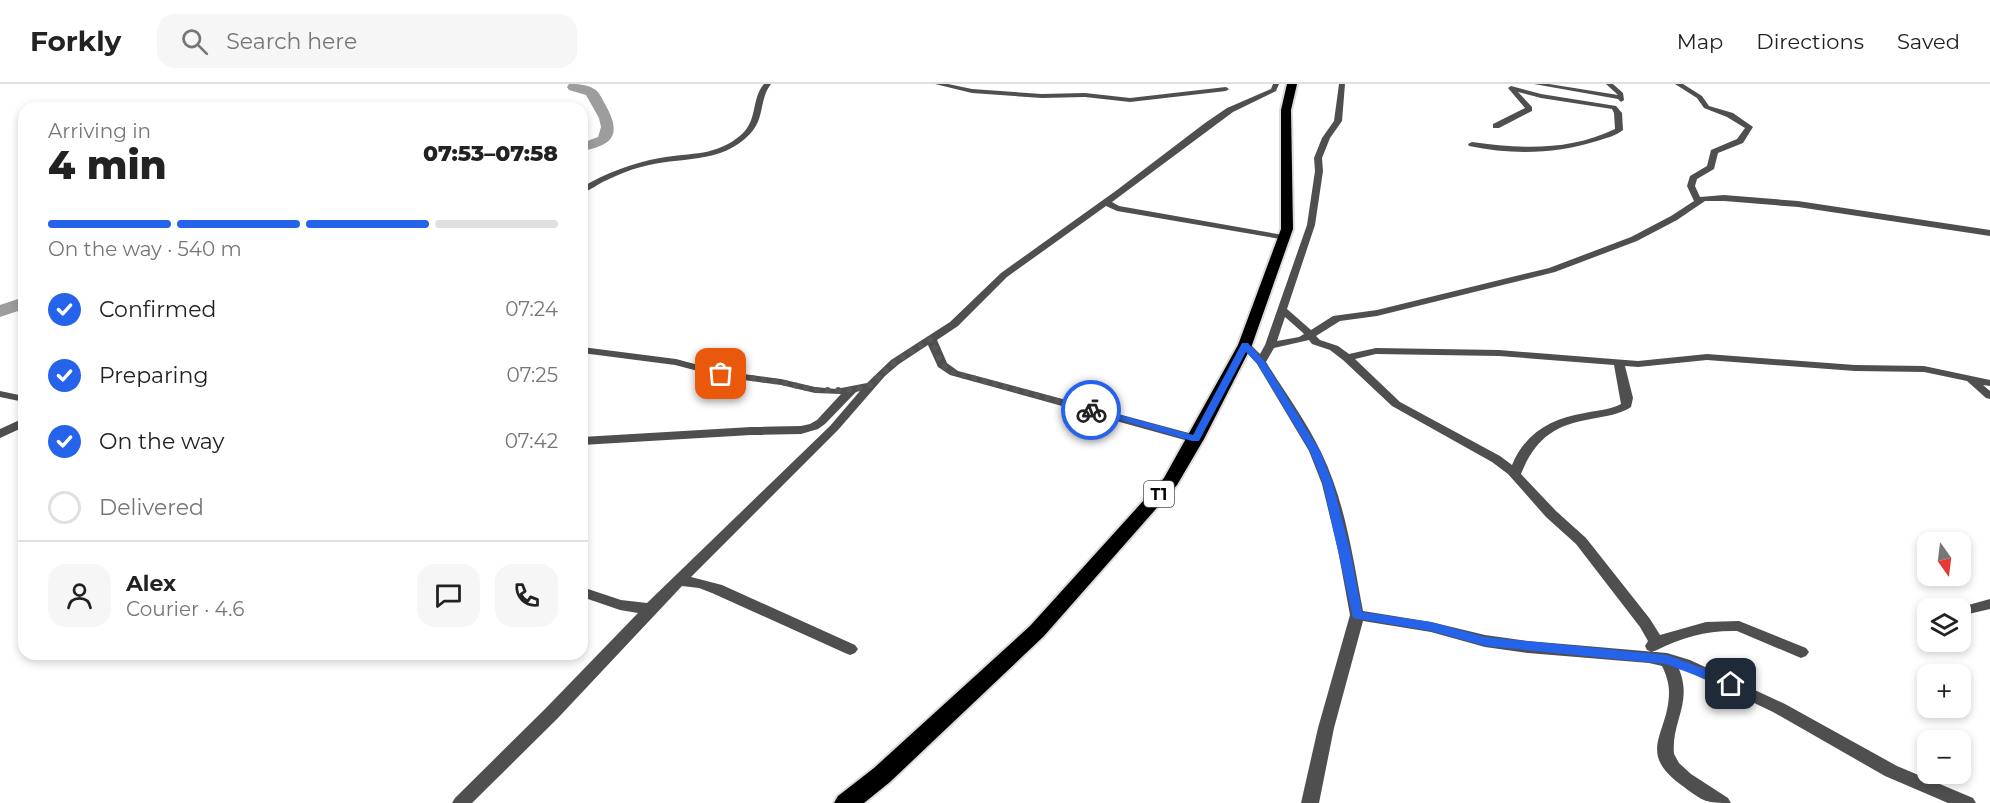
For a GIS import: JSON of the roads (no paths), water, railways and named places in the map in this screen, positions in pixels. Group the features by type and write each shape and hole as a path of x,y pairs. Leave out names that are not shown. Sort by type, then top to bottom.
{"highway":[{"name":"T1","path":"846,803 882,775 1037,631 1171,481 1196,439 1245,345 1287,229 1286,110 1292,84"}],"street":[{"path":"588,187 644,164 724,150 741,139 754,124 760,96 768,84"},
{"path":"938,84 1000,94 1085,95 1130,100 1224,87 1230,100 1229,105 1210,124"},
{"path":"461,803 551,714 678,580 834,428 869,386 895,362 954,324 1004,275 1210,124 1230,110 1274,90 1276,84"},
{"path":"1261,362 1270,345 1311,225 1319,171 1318,158 1326,138 1338,121 1342,84"},
{"path":"1537,84 1621,98"},
{"path":"1609,84 1621,94 1621,98"},
{"path":"1678,84 1700,97 1706,107 1730,115 1749,128 1740,141 1714,152 1711,157 1713,163 1711,167 1693,178 1691,186 1698,201"},
{"path":"1472,144 1516,151 1542,151 1573,146 1618,130 1618,113 1614,108 1541,96 1509,86"},
{"path":"1496,126 1529,109 1509,86"},
{"path":"1614,108 1621,98"},
{"path":"1270,345 1293,343 1337,318 1377,313 1562,267 1634,239 1674,218 1698,201 1724,198 1778,202 1990,233"},
{"path":"1106,202 1117,208 1283,238"},
{"path":"1282,309 1316,342 1334,348 1347,358 1396,404 1496,459 1515,474 1551,514 1581,541 1645,623 1657,643"},
{"path":"931,339 942,365 954,373 1196,439"},
{"path":"1245,345 1261,362 1315,451 1328,484 1345,550 1357,615 1326,728 1310,803"},
{"path":"588,351 676,362 721,374 781,382 814,390 852,390 869,386"},
{"path":"1347,358 1376,351 1499,352 1619,363 1707,357 1855,368 1924,369 1990,383"},
{"path":"1515,474 1520,458 1546,429 1566,419 1617,411 1627,405 1619,363"},
{"path":"1964,377 1990,396"},
{"path":"588,441 809,429 821,422 852,390"},
{"path":"0,394 18,398"},
{"path":"0,434 18,425"},
{"path":"678,580 700,583 717,589 850,649"},
{"path":"588,594 620,605 650,609"},
{"path":"1971,608 1990,604"},
{"path":"1357,615 1431,627 1485,641 1667,659 1752,693 1891,771 1967,803"},
{"path":"1635,656 1657,643 1712,626 1728,625 1739,626 1801,652"},
{"path":"1667,659 1675,678 1677,698 1663,748 1665,758 1681,774 1722,803"}],"waterway":[{"path":"575,84 573,87 591,92 608,127 603,140 588,146"},
{"path":"0,311 18,305"}]}
